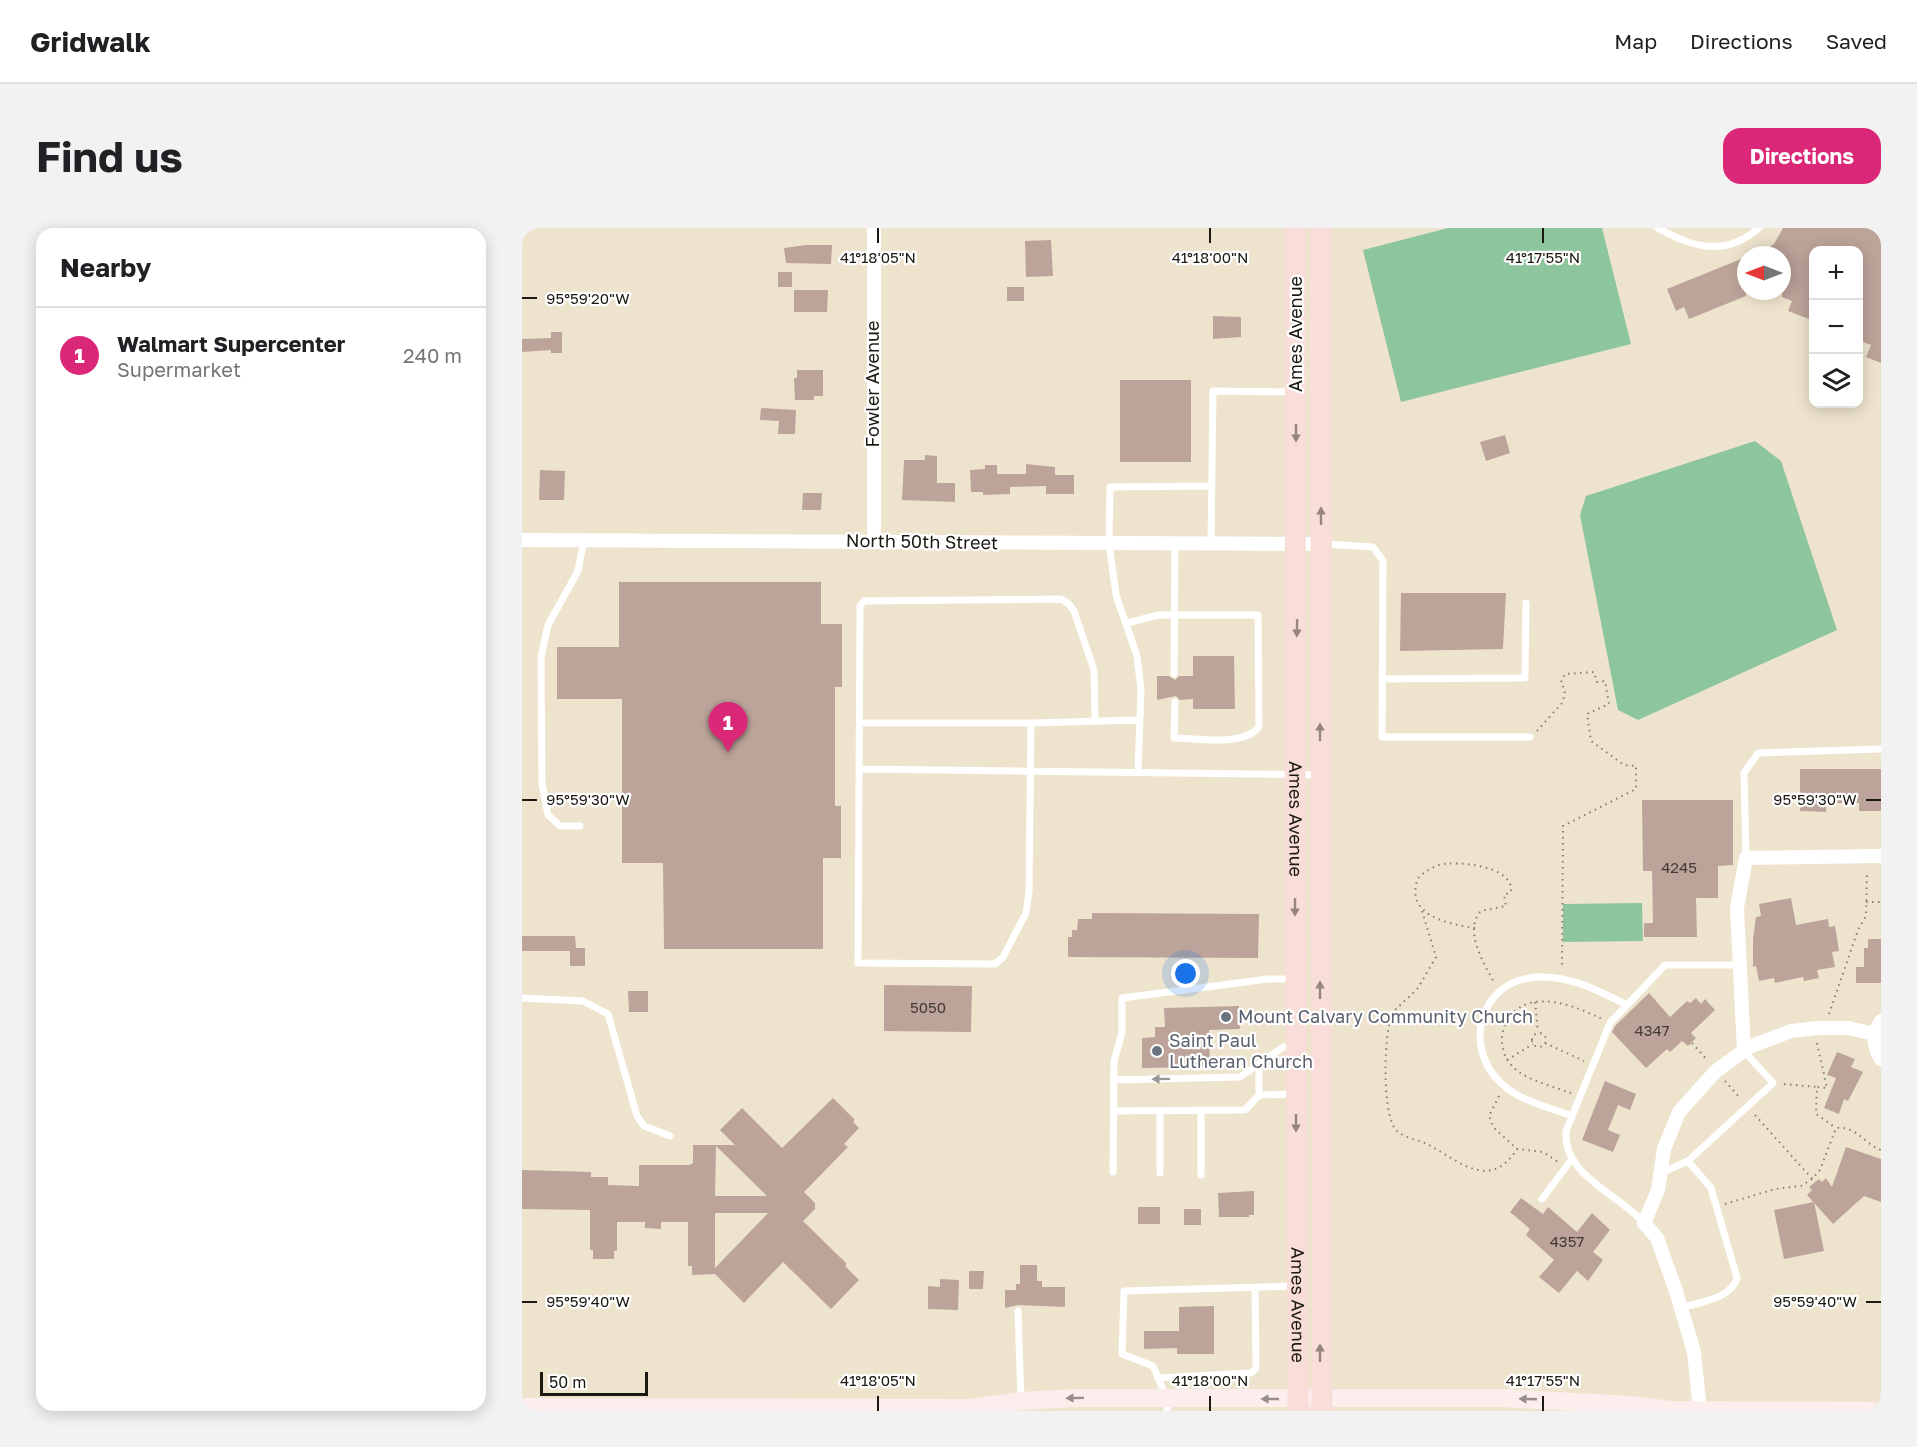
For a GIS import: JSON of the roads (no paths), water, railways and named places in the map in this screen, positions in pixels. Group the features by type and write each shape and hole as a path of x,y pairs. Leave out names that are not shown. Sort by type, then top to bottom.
{"main road":[{"name":"Ames Avenue","path":"1296,228 1295,979 1298,1405"},
{"name":"Ames Avenue","path":"1321,228 1322,1405"},
{"path":"522,1407 882,1410 980,1409 1021,1401 1167,1405 1322,1405 1501,1398 1620,1404 1667,1410 1873,1411"}],"street":[{"name":"Fowler Avenue","path":"874,228 874,541"},
{"name":"North 50th Street","path":"522,540 1321,544"},
{"path":"1744,1051 1737,908 1746,858 1874,856"},
{"path":"1881,1021 1874,1034 1874,1044 1881,1059"},
{"path":"1700,1410 1694,1352 1681,1308 1658,1238 1644,1223 1658,1190 1664,1149 1679,1112 1715,1072 1744,1051 1791,1031 1850,1028 1874,1034"}],"lane":[{"path":"1658,228 1684,243 1711,247 1733,245 1759,228"},
{"path":"1211,543 1212,391 1296,392"},
{"path":"1138,771 1141,690 1137,656 1116,595 1109,543 1110,488 1212,486"},
{"path":"580,826 560,825 548,815 542,784 541,657 548,624 578,571 584,540"},
{"path":"1174,674 1175,543"},
{"path":"1321,544 1373,547 1383,561 1382,737 1530,737"},
{"path":"1031,723 1029,891 1026,913 1004,957 995,964 858,963 861,769 860,606 864,601 1061,599 1069,604 1094,670 1095,721"},
{"path":"1383,678 1526,678 1526,603"},
{"path":"1127,623 1159,615 1258,615 1259,727 1253,734 1239,738 1174,738 1175,702"},
{"path":"861,723 1031,723 1139,720"},
{"path":"1746,858 1744,773 1758,753 1881,749"},
{"path":"861,769 1320,775"},
{"path":"1644,1223 1588,1177 1572,1159 1564,1144 1572,1116 1610,1023 1625,1004 1665,965 1740,965"},
{"path":"1572,1116 1509,1090 1494,1076 1482,1055 1479,1022 1489,1002 1499,993 1522,979 1538,977 1562,978 1580,982 1625,1004"},
{"path":"1113,1172 1113,1080 1114,1061 1122,1032 1122,998 1268,979 1295,979"},
{"path":"522,998 584,1001 608,1014 637,1116 645,1126 670,1136"},
{"path":"1113,1080 1240,1077 1283,1047 1296,1047"},
{"path":"1660,1173 1688,1161 1773,1083 1744,1051"},
{"path":"1259,1065 1259,1095"},
{"path":"1113,1111 1245,1110 1259,1095 1320,1079"},
{"path":"1201,1110 1201,1175"},
{"path":"1160,1111 1160,1173"},
{"path":"1542,1199 1572,1159"},
{"path":"1681,1308 1727,1294 1734,1289 1737,1278 1711,1188 1688,1161"},
{"path":"1167,1405 1153,1366 1122,1354 1124,1291 1297,1286"},
{"path":"1158,1378 1251,1373 1256,1368 1255,1287"},
{"path":"1018,1311 1021,1401"}],"place":[{"name":"Walmart Supercenter","path":"728,752"},
{"name":"Mount Calvary Community Church","path":"1226,1017"},
{"name":"Saint Paul Lutheran Church","path":"1157,1051"}]}
